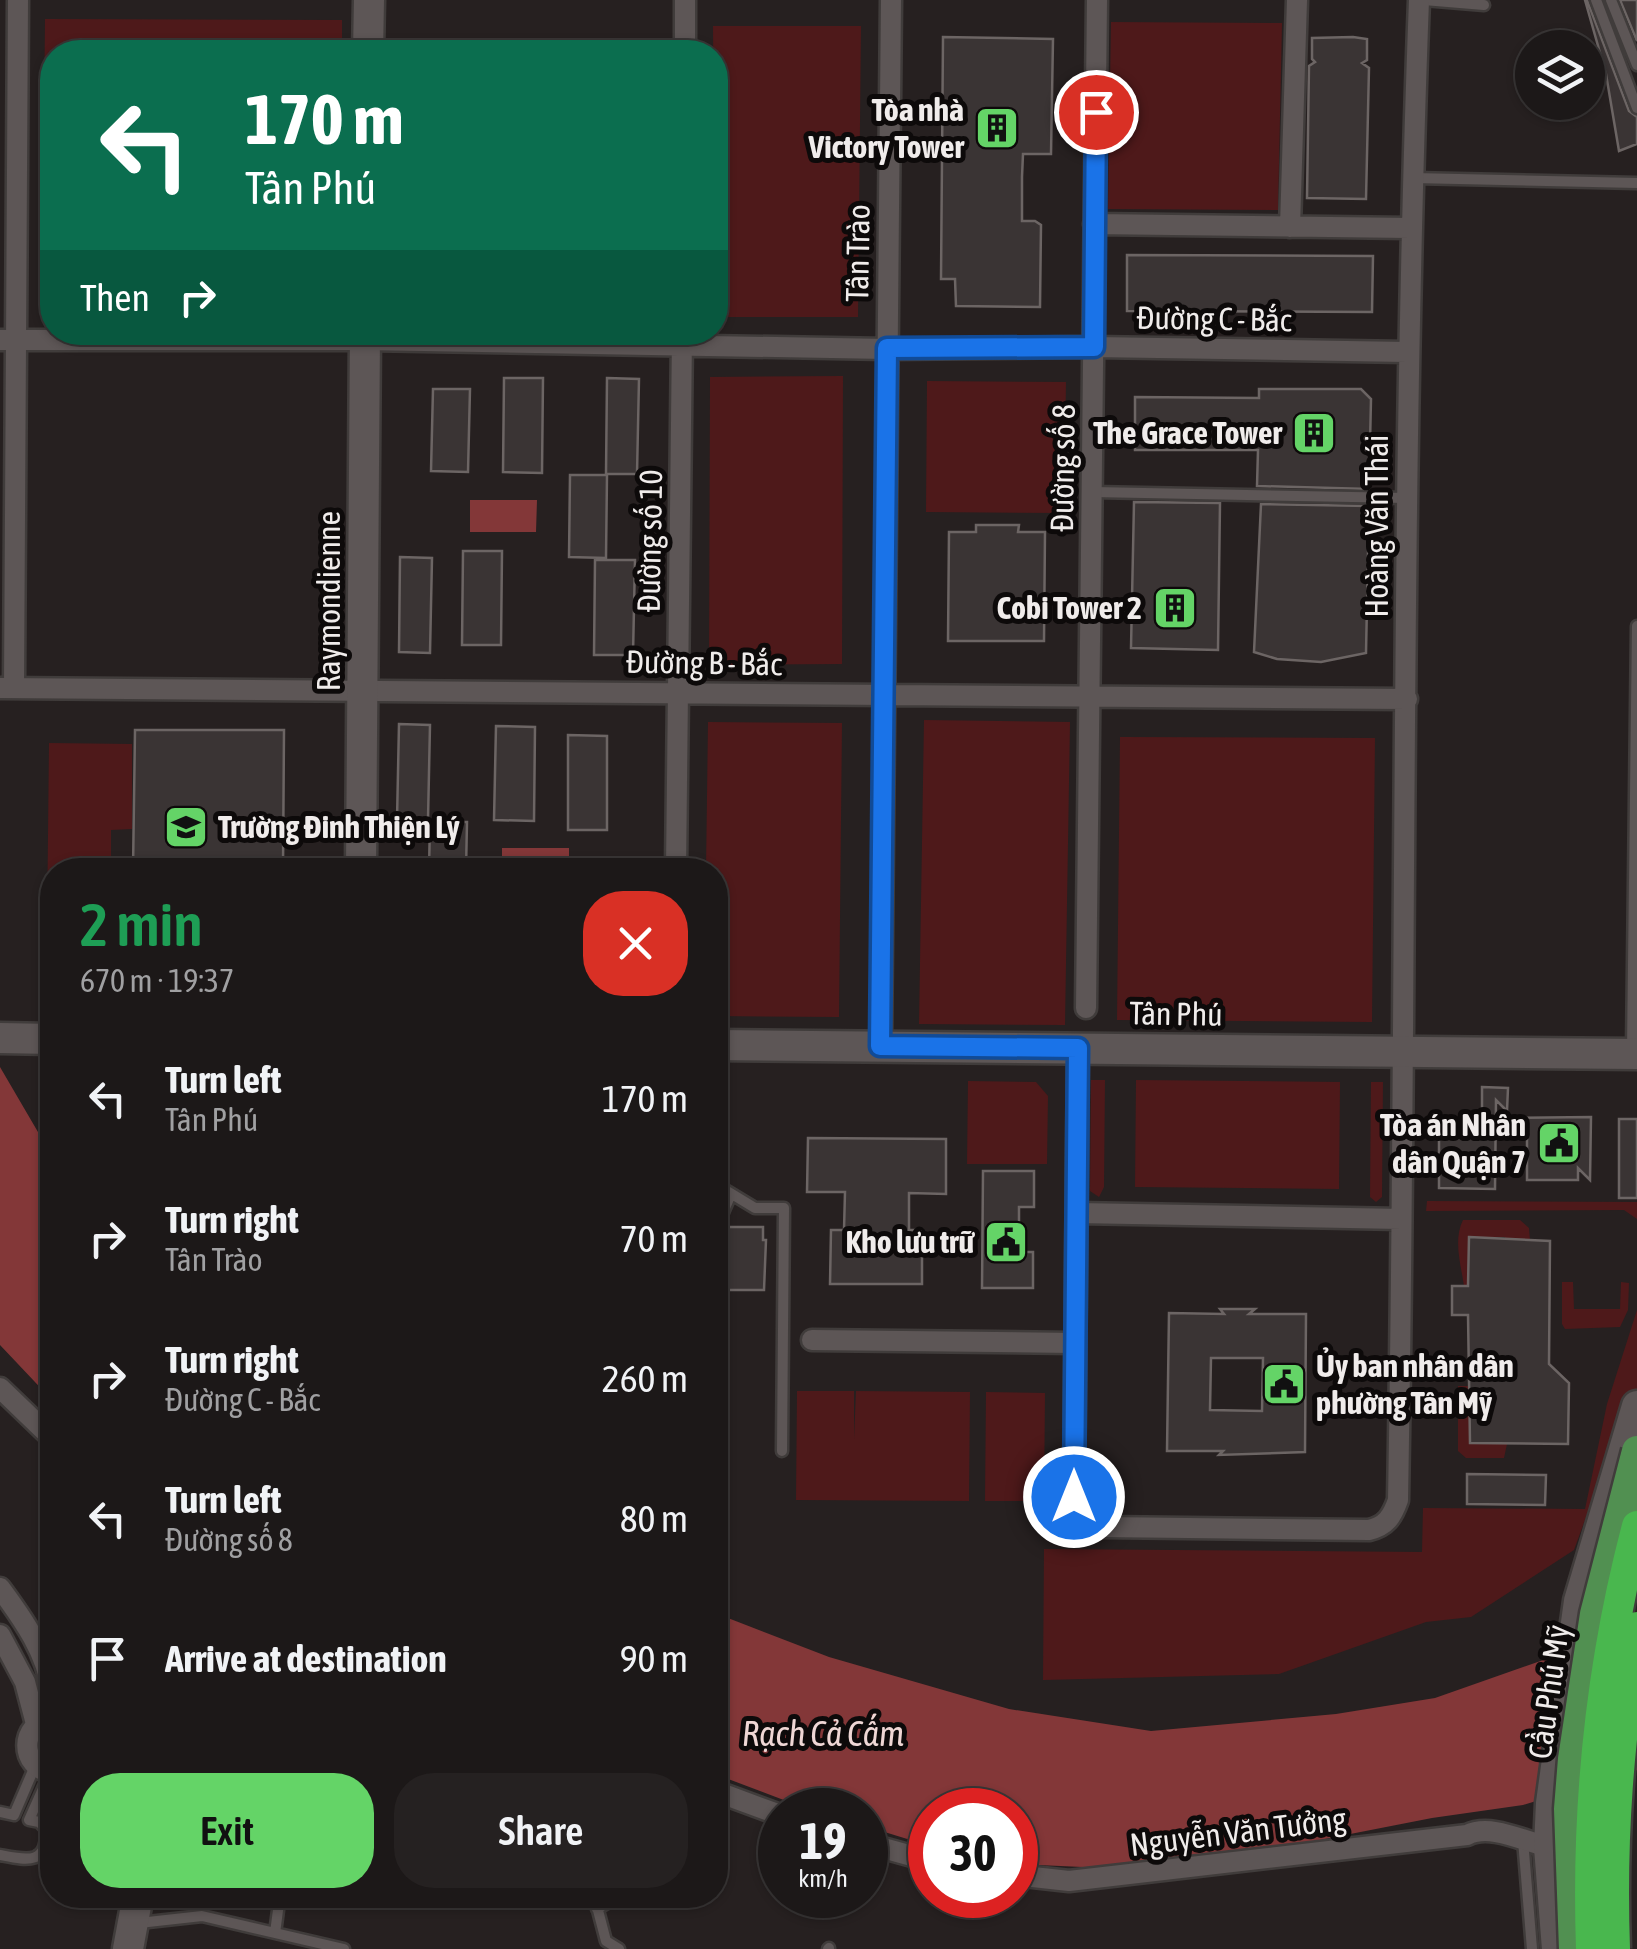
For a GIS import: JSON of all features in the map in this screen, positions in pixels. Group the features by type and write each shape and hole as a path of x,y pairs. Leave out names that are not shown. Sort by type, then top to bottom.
{"highway":[{"name":"Cầu Phú Mỹ","path":"1591,1949 1590,1802 1598,1722 1615,1617 1637,1526"},
{"path":"1618,1949 1614,1828 1619,1743 1637,1628"}],"main road":[{"name":"Cầu Phú Mỹ","path":"1574,1949 1569,1809 1574,1759 1595,1614 1637,1451"},
{"path":"1618,1949 1620,1828 1625,1764 1637,1698"}],"street":[{"path":"7,688 8,340 18,0"},
{"path":"368,40 369,0"},
{"path":"685,0 685,40"},
{"name":"Tân Trào","path":"880,1046 891,0"},
{"name":"Đường số 8","path":"1086,1008 1097,0"},
{"path":"1290,227 1297,0"},
{"name":"Hoàng Văn Thái","path":"1074,1344 1074,1497 1089,1522 1103,1527 1369,1530 1382,1527 1393,1515 1398,1500 1405,1051 1407,352 1421,0"},
{"path":"1094,224 1410,228"},
{"name":"Đường C - Bắc","path":"8,340 40,340"},
{"name":"Đường C - Bắc","path":"728,341 887,348 1407,352"},
{"name":"Raymondienne","path":"361,858 365,345"},
{"name":"Đường số 10","path":"676,858 682,345"},
{"name":"Đường B - Bắc","path":"7,688 1407,699"},
{"path":"0,1038 40,1039"},
{"name":"Tân Phú","path":"728,1044 1634,1054"},
{"path":"812,1340 1074,1344 1078,1048"},
{"path":"1077,1213 1401,1219"},
{"path":"0,1388 40,1426"},
{"path":"1557,1949 1532,1844 1551,1803 1579,1601 1637,1406"},
{"path":"0,1588 40,1653"},
{"path":"0,1635 40,1713"},
{"path":"40,1724 29,1733 26,1745 28,1756 40,1766"},
{"path":"728,1796 758,1807"},
{"name":"Nguyễn Văn Tưởng","path":"1038,1878 1069,1882 1467,1835 1476,1830 1532,1844"},
{"path":"1532,1844 1637,1854"},
{"path":"107,1949 115,1908"}],"lane":[{"path":"1421,0 1484,4"},
{"path":"1596,0 1637,108"},
{"path":"1611,0 1637,65"},
{"path":"1412,178 1637,184"},
{"path":"1093,492 1407,498"},
{"path":"1634,1054 1637,626"},
{"path":"728,1192 754,1208 784,1208 782,1451"},
{"path":"728,1201 731,1194"},
{"path":"0,1812 14,1815 40,1779"},
{"path":"40,1788 29,1820 40,1823"},
{"path":"1532,1844 1532,1949"},
{"path":"0,1854 28,1861 40,1854"},
{"path":"275,1933 278,1908"},
{"path":"598,1909 606,1945 619,1949"},
{"path":"133,1922 202,1916 344,1948"}],"shaded area":[{"path":"45,19 342,20 342,40 45,40"},
{"path":"1111,22 1282,23 1278,210 1108,209"},
{"path":"713,26 861,26 858,317 728,317 728,40 713,40"},
{"path":"843,376 842,664 709,665 710,377"},
{"path":"927,381 1066,382 1064,513 926,512"},
{"path":"924,720 1070,722 1065,1025 919,1024"},
{"path":"708,722 842,723 839,1017 728,1016 728,858 706,858"},
{"path":"1120,737 1375,738 1372,1022 1117,1020"},
{"path":"49,743 132,744 132,829 111,830 111,858 48,858"},
{"path":"1091,1080 1105,1080 1104,1187 1099,1197 1090,1191"},
{"path":"1136,1080 1340,1082 1339,1189 1135,1187"},
{"path":"968,1081 1036,1082 1048,1096 1047,1164 967,1164"},
{"path":"1371,1082 1383,1082 1382,1197 1376,1202 1370,1197"},
{"path":"1427,1201 1637,1202 1637,1219 1624,1210 1426,1211"},
{"path":"1463,1220 1520,1220 1529,1228 1530,1241 1469,1237 1468,1286 1464,1286 1458,1244"},
{"path":"1562,1282 1573,1282 1574,1309 1620,1309 1621,1282 1629,1283 1628,1310 1620,1327 1565,1329"},
{"path":"1637,1310 1637,1391 1595,1509 1589,1509 1574,1550 1471,1617 1426,1622 1279,1674 1043,1680 1044,1549 1422,1552 1423,1508 1585,1509 1607,1404"},
{"path":"1458,1386 1471,1386 1471,1443 1507,1444 1504,1458 1466,1458 1458,1451"},
{"path":"797,1391 854,1391 854,1439 856,1391 970,1392 969,1501 796,1500"},
{"path":"986,1392 1045,1393 1044,1501 985,1501"}],"water":[{"path":"470,500 537,500 536,532 470,532"},
{"path":"502,848 569,848 569,858 502,858"},
{"path":"0,1067 40,1135 40,1387 0,1345"},
{"name":"Rạch Cả Cấm","path":"728,1618 829,1657 1009,1709 1151,1731 1336,1714 1435,1698 1552,1657 1637,1620 1637,1770 1523,1805 1289,1846 1127,1869 1038,1865 1038,1788 908,1788 908,1839 888,1833 888,1788 758,1790 728,1779"}],"building":[{"path":"1585,0 1598,30 1594,30"},
{"path":"1620,0 1637,0 1637,41"},
{"path":"943,37 1053,39 1051,154 1023,154 1022,221 1041,225 1040,307 956,306 955,279 941,279"},
{"path":"1312,38 1367,39 1367,60 1362,63 1369,68 1366,199 1307,198 1309,66 1315,62"},
{"path":"1605,48 1629,111 1637,117 1637,144 1619,151"},
{"path":"1127,255 1373,256 1372,312 1127,311"},
{"path":"504,378 543,378 542,473 503,472"},
{"path":"607,378 639,379 637,474 606,474"},
{"path":"433,389 470,389 468,472 431,471"},
{"path":"1259,389 1361,389 1371,399 1369,489 1257,486 1258,450 1135,450 1135,397 1259,398"},
{"path":"570,475 607,475 606,558 569,557"},
{"name":"Cobi Tower 2","path":"1134,502 1220,503 1218,650 1131,648"},
{"path":"1261,504 1369,506 1366,653 1321,662 1277,659 1254,652"},
{"path":"976,525 1019,525 1018,532 1045,532 1044,641 948,641 949,532 976,532"},
{"path":"463,551 502,551 501,645 462,645"},
{"path":"400,557 432,558 430,653 399,652"},
{"path":"595,560 635,560 633,655 594,655"},
{"path":"399,724 430,725 428,820 397,820"},
{"path":"496,726 535,727 534,821 494,820"},
{"path":"135,730 284,730 283,858 133,858"},
{"path":"568,735 607,736 607,830 568,830"},
{"path":"430,822 467,822 466,858 429,858"},
{"path":"1482,1087 1508,1088 1507,1111 1496,1100 1495,1189 1439,1188 1439,1137 1454,1137 1482,1111"},
{"path":"1591,1117 1590,1180 1578,1168 1578,1180 1527,1180 1527,1131 1514,1118"},
{"path":"1619,1119 1637,1119 1637,1198 1619,1198"},
{"path":"808,1138 946,1139 946,1194 909,1193 909,1230 922,1230 922,1284 830,1284 831,1230 844,1230 845,1192 807,1192"},
{"path":"983,1171 1034,1171 1034,1207 1019,1207 1019,1252 1033,1252 1033,1288 982,1288"},
{"path":"728,1227 763,1227 764,1290 728,1290"},
{"path":"1469,1237 1550,1241 1549,1364 1569,1383 1568,1444 1470,1443 1468,1315 1452,1315 1452,1286 1468,1286"},
{"name":"Ủy ban nhân dân phường Tân Mỹ","path":"1220,1309 1255,1309 1249,1314 1306,1314 1305,1452 1219,1455 1223,1451 1167,1451 1169,1313 1224,1314","holes":["1211,1358 1263,1358 1262,1411 1210,1410"]},
{"path":"1467,1474 1546,1475 1545,1505 1467,1504"}],"place":[{"name":"Tòa nhà Victory Tower","path":"997,128"},
{"name":"The Grace Tower","path":"1314,433"},
{"name":"Cobi Tower 2","path":"1175,608"},
{"name":"Trường Đinh Thiện Lý","path":"186,827"},
{"name":"Tòa án Nhân dân Quận 7","path":"1559,1143"},
{"name":"Kho lưu trữ","path":"1006,1242"},
{"name":"Ủy ban nhân dân phường Tân Mỹ","path":"1284,1384"}],"route":[{"path":"1074,1497 1078,1048 880,1046 887,348 1094,347 1096,112"}]}
